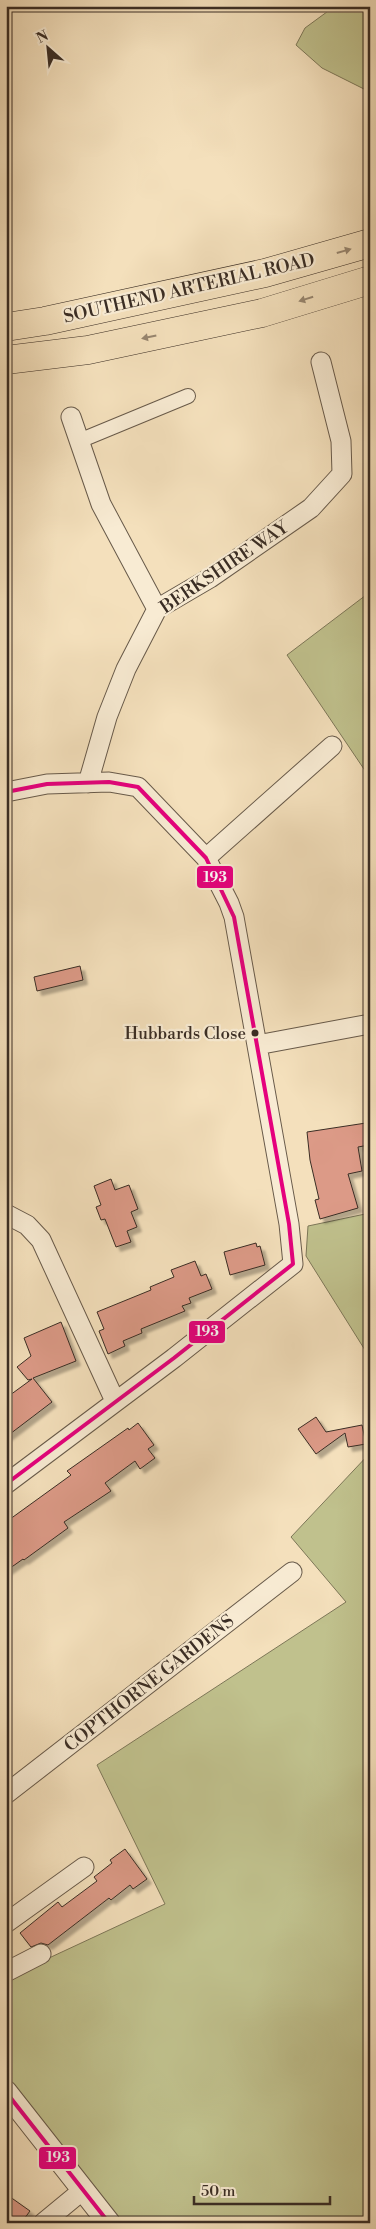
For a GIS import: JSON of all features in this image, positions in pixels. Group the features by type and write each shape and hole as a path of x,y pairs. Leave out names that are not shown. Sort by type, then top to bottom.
{"highway":[{"name":"SOUTHEND ARTERIAL ROAD","path":"6,327 45,321 265,273 370,243"},
{"name":"SOUTHEND ARTERIAL ROAD","path":"6,360 88,350 262,313 370,280"}],"street":[{"name":"BERKSHIRE WAY","path":"88,783 107,717 123,677 157,609 210,578 311,508 342,474 341,441 321,362"},
{"path":"79,441 188,396"},
{"path":"71,417 101,504 157,609"},
{"path":"206,858 332,746"},
{"path":"6,792 47,784 108,782 138,787 206,858 234,917 289,1224 293,1264 249,1300 6,1484"},
{"path":"257,1045 370,1024"},
{"path":"6,1214 28,1225 40,1240 115,1402"},
{"name":"COPTHORNE GARDENS","path":"6,1794 292,1572"},
{"path":"6,1923 84,1867"},
{"path":"7,1966 42,1954"},
{"path":"6,2092 109,2223"},
{"path":"44,2223 83,2190"}],"green space":[{"path":"335,6 370,6 370,92 322,68 296,45 305,28"},
{"path":"370,592 370,778 287,655"},
{"path":"370,1213 370,1358 306,1256 308,1226"},
{"path":"370,1453 370,2223 113,2223 6,2089 6,1978 165,1904 97,1765 346,1602 291,1537"}],"building":[{"path":"80,966 83,980 37,991 34,977"},
{"path":"366,1123 369,1145 358,1147 362,1171 348,1174 358,1208 320,1219 315,1200 319,1199 310,1160 307,1132"},
{"path":"111,1179 115,1190 129,1185 138,1209 131,1212 137,1227 127,1231 131,1242 116,1247 105,1219 101,1220 96,1207 101,1205 94,1186"},
{"path":"256,1243 257,1247 260,1246 265,1265 230,1275 224,1252"},
{"path":"195,1261 201,1276 206,1274 212,1289 189,1298 191,1303 182,1306 185,1311 141,1329 142,1333 123,1341 125,1346 108,1354 99,1331 104,1329 97,1312 151,1290 150,1287 174,1277 171,1270"},
{"path":"61,1322 76,1361 33,1378 52,1402 6,1437 6,1398 32,1379 28,1380 17,1367 31,1356 24,1338"},
{"path":"316,1417 326,1432 362,1425 366,1444 348,1447 345,1433 316,1454 298,1429"},
{"path":"138,1423 154,1445 148,1449 155,1458 140,1469 135,1461 105,1483 111,1491 64,1522 68,1528 6,1571 6,1522 71,1475 67,1471"},
{"path":"125,1849 147,1879 133,1889 130,1885 111,1900 109,1898 48,1945 41,1943 31,1947 20,1933 58,1902 62,1907 97,1881 94,1877 112,1863 110,1860"},
{"path":"6,2194 30,2211 21,2223 6,2223"}],"transit line":[{"name":"193","path":"6,792 47,784 109,782 138,787 206,858 234,917 289,1224 293,1264 174,1358 6,1484"},
{"name":"193","path":"6,2092 109,2223"}],"place":[{"name":"Hubbards Close","path":"255,1033"}]}
